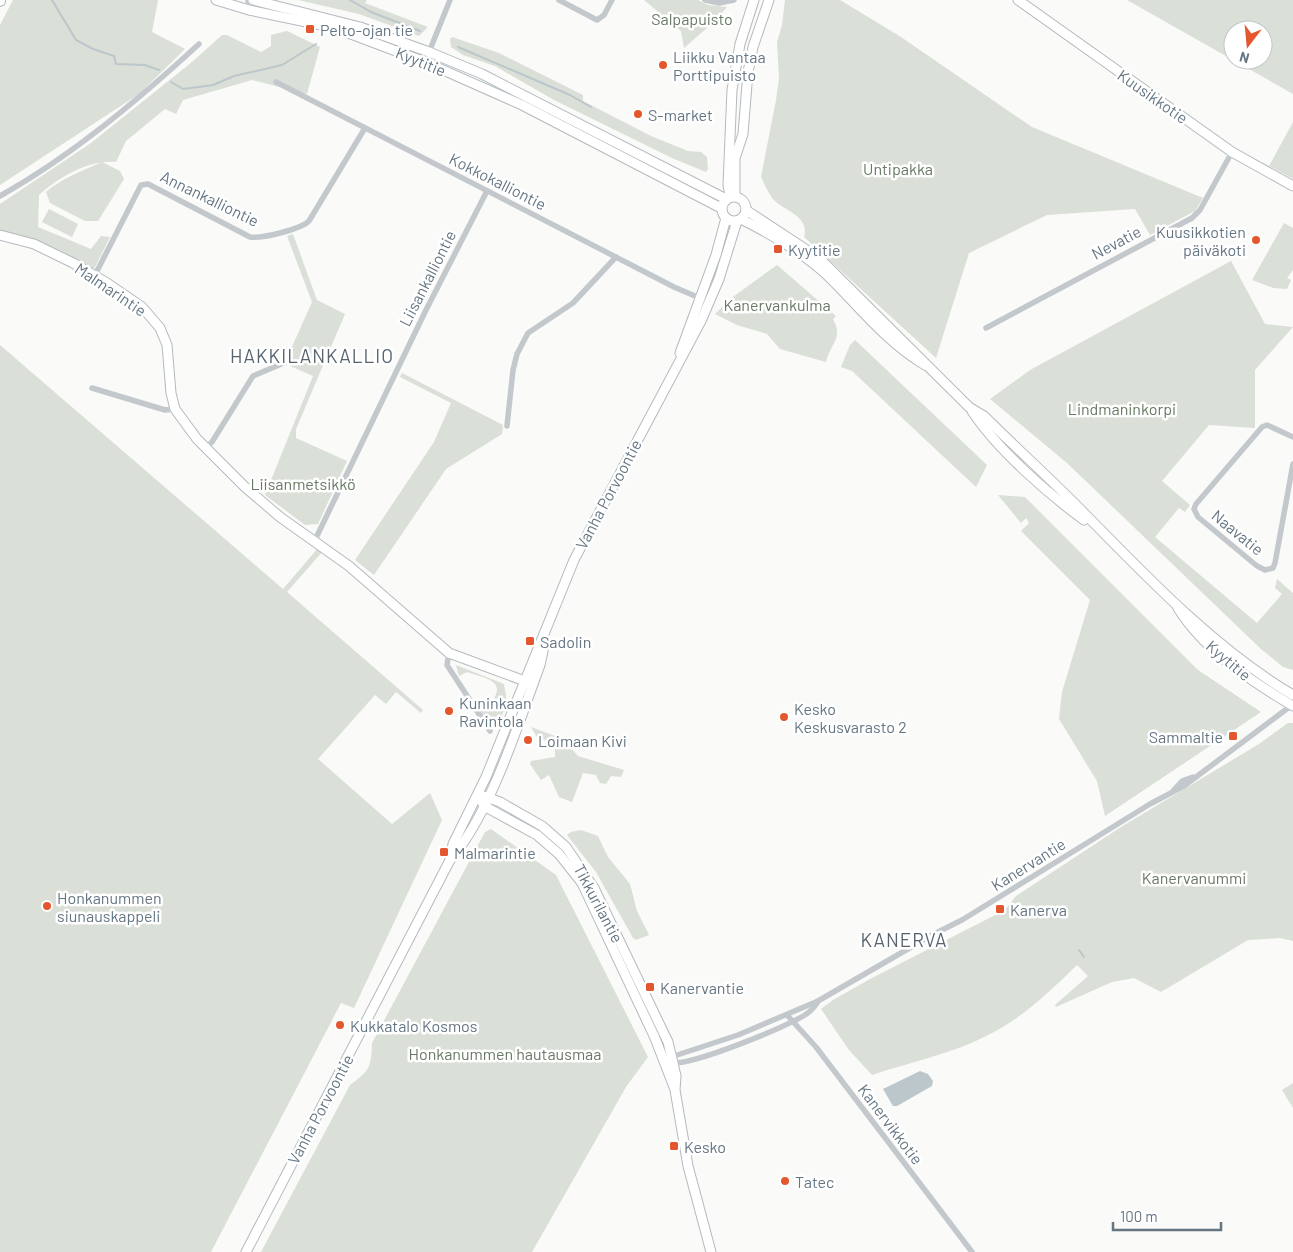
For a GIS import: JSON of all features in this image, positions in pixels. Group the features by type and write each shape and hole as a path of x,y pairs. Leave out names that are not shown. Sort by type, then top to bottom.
{"main road":[{"name":"Kyytitie","path":"216,0 249,10 335,28 425,62 522,105 721,208"},
{"name":"Kyytitie","path":"254,0 360,27 429,52 482,74 730,197"},
{"path":"730,197 728,185 732,90 740,44 754,0"},
{"path":"730,197 743,200 746,210 739,220 726,218 721,208 730,197 735,158 743,134 748,72 753,47 768,0"},
{"name":"Kuusikkotie","path":"1018,0 1232,152 1293,186"},
{"name":"Kyytitie","path":"746,210 819,258 911,347 929,368 969,407 984,416 1175,604 1223,646 1293,695"},
{"name":"Vanha Porvoontie","path":"676,365 726,218"},
{"name":"Kyytitie","path":"739,220 782,241 813,262 890,340 929,368"},
{"name":"Vanha Porvoontie","path":"246,1252 450,860 462,846 489,797 548,626 574,560 676,365 692,340 709,302 739,220"},
{"name":"Malmarintie","path":"0,235 34,244 94,275 142,307 160,328 169,352 171,393 176,409 187,427 205,448 259,500 353,570 449,653 528,682"},
{"name":"Kyytitie","path":"1175,604 1184,618 1220,655 1245,675 1293,705"},
{"name":"Vanha Porvoontie","path":"450,860 453,844 478,796 528,682"},
{"path":"478,796 484,806"},
{"name":"Tikkurilantie","path":"478,796 489,797 542,826 566,847 577,860 594,888 661,1025 670,1060"},
{"name":"Tikkurilantie","path":"484,806 538,835 571,867 582,883 670,1060 676,1076 674,1088 688,1166 711,1252"}],"street":[{"path":"249,10 254,0"},
{"path":"425,62 450,0"},
{"path":"559,0 596,20 604,15 612,0"},
{"path":"705,0 719,3 734,0"},
{"path":"0,196 100,129 160,80 199,44"},
{"name":"Kokkokalliontie","path":"276,82 616,257 709,302"},
{"name":"Annankalliontie","path":"94,275 138,186 148,184 250,237 261,237 305,224 309,221 365,128"},
{"name":"Nevatie","path":"986,328 1192,218 1200,210 1232,152"},
{"name":"Liisankalliontie","path":"315,540 429,304 487,191"},
{"path":"507,426 513,370 528,333 573,304 616,257"},
{"path":"205,448 212,442 253,376 286,362"},
{"path":"92,388 165,410 176,409"},
{"name":"Naavatie","path":"1293,437 1267,425 1262,427 1196,504 1194,509 1198,517 1265,570 1272,568 1275,563 1293,464"},
{"path":"449,653 447,665 490,731"},
{"name":"Kanervantie","path":"670,1060 738,1035 810,1002 818,1001 932,935 976,912 1173,791 1182,781 1195,776 1293,705"},
{"name":"Kanervantie","path":"670,1060 720,1051 793,1021 814,1009 818,1001"},
{"name":"Kanervikkotie","path":"787,1014 825,1059 972,1252"}],"green space":[{"path":"13,0 158,0 152,32 185,49 139,94 0,185 0,25"},
{"path":"298,0 367,0 365,3 428,27 419,36 359,14"},
{"name":"Salpapuisto","path":"644,0 698,0 708,5 727,7 716,20 684,48 681,31"},
{"name":"Untipakka","path":"785,0 840,0 901,37 1032,127 1203,198 1195,211 1150,235 1135,209 1047,215 969,253 936,358 804,237 805,230 801,220 774,200 761,177 779,79 777,42 782,25"},
{"path":"1127,0 1293,0 1293,94 1251,70 1273,70 1273,20 1223,20 1223,54"},
{"path":"287,31 320,47 307,94 252,80 183,100 176,114 165,109 126,141 116,162 95,164 74,171 39,195 38,227 91,249 101,236 110,237 94,269 32,239 0,231 0,204 91,143 192,62 222,35 227,35 261,52 271,46 271,35"},
{"path":"452,37 499,53 583,95 583,101 651,136 688,151 701,152 707,157 708,169 706,172 672,158 554,100 495,66 463,55 451,47 450,39"},
{"path":"1293,122 1293,179 1269,166"},
{"path":"102,162 120,171 124,179 98,221 85,221 50,203 46,192 52,187 72,175"},
{"path":"49,209 78,224 72,237 42,222"},
{"path":"1284,223 1293,228 1293,270 1287,278 1291,280 1287,289 1273,288 1252,280"},
{"name":"Liisanmetsikkö","path":"293,234 317,300 345,314 296,429 296,438 347,461 318,524 305,525 265,495 313,376 290,366 287,358 312,302 287,236"},
{"name":"Lindmaninkorpi","path":"1231,261 1265,324 1293,327 1255,370 1255,428 1209,425 1162,481 1190,505 1185,512 1179,508 1155,537 1257,623 1282,594 1275,588 1277,579 1293,593 1293,670 1283,667 1261,649 1067,463 990,399 1030,370"},
{"name":"Kanervankulma","path":"777,265 836,316 833,319 837,336 826,362 780,349 767,334 737,325 715,314 730,299"},
{"path":"855,340 987,465 976,487 852,371 841,367 850,345"},
{"path":"0,345 283,589 318,548 323,551 287,592 423,710 421,713 396,692 386,704 375,695 318,759 392,824 430,793 442,820 354,1008 341,1003 211,1252 0,1252"},
{"path":"402,373 503,425 502,434 446,469 374,575 355,560 434,442 451,403 400,377"},
{"path":"998,495 1025,497 1198,670 1261,712 1105,816 1097,781 1059,719 1062,692 1090,600 1021,531 1029,523 1026,518 1021,523"},
{"path":"456,665 504,684 507,702 497,729 481,714 481,704 491,703 496,695 496,685 486,678 467,672 459,676"},
{"name":"Kanervanummi","path":"1288,723 1293,723 1293,941 1280,938 1248,940 1161,992 1134,978 1112,982 1056,1007 1055,1005 1088,976 1077,965 1057,985 1013,1021 1001,1028 974,1042 872,1075 849,1050 821,1009 870,979 1005,910 1016,896 1121,827 1259,744"},
{"path":"531,727 563,739 578,756 624,770 621,777 611,776 606,784 600,783 596,775 583,773 572,802 559,797 549,775 541,780 530,764 531,761 555,757 555,744 537,737"},
{"name":"Honkanummen hautausmaa","path":"491,829 556,875 648,1057 626,1087 532,1252 261,1252 350,1085 362,1076 368,1068 372,1043 485,832"},
{"path":"581,830 598,836 608,857 630,884 637,911 649,935 636,940 633,938 596,872 567,835"},
{"path":"1293,1083 1293,1108 1282,1090"}],"shaded area":[{"path":"920,1071 928,1074 933,1081 932,1086 897,1106 893,1106 883,1089"}],"waterway":[{"path":"52,0 76,40 93,49 114,56 116,64 145,65 159,70"},
{"path":"350,0 371,12 420,31"},
{"path":"171,82 183,89 213,85 234,76 282,65 316,44"},
{"path":"458,47 570,95 591,107"},
{"path":"1079,950 1084,957"}],"place":[{"name":"Pelto-ojan tie","path":"310,29"},
{"name":"Liikku Vantaa Porttipuisto","path":"663,65"},
{"name":"S-market","path":"638,114"},
{"name":"Kuusikkotien päiväkoti","path":"1256,240"},
{"name":"Kyytitie","path":"778,249"},
{"name":"Sadolin","path":"530,641"},
{"name":"Kuninkaan Ravintola","path":"449,711"},
{"name":"Kesko Keskusvarasto 2","path":"784,717"},
{"name":"Sammaltie","path":"1233,736"},
{"name":"Loimaan Kivi","path":"528,740"},
{"name":"Malmarintie","path":"444,852"},
{"name":"Honkanummen siunauskappeli","path":"47,906"},
{"name":"Kanerva","path":"1000,909"},
{"name":"Kanervantie","path":"650,987"},
{"name":"Kukkatalo Kosmos","path":"340,1025"},
{"name":"Kesko","path":"674,1146"},
{"name":"Tatec","path":"785,1181"}],"district":[{"name":"HAKKILANKALLIO","path":"312,355"},
{"name":"KANERVA","path":"904,939"}]}
